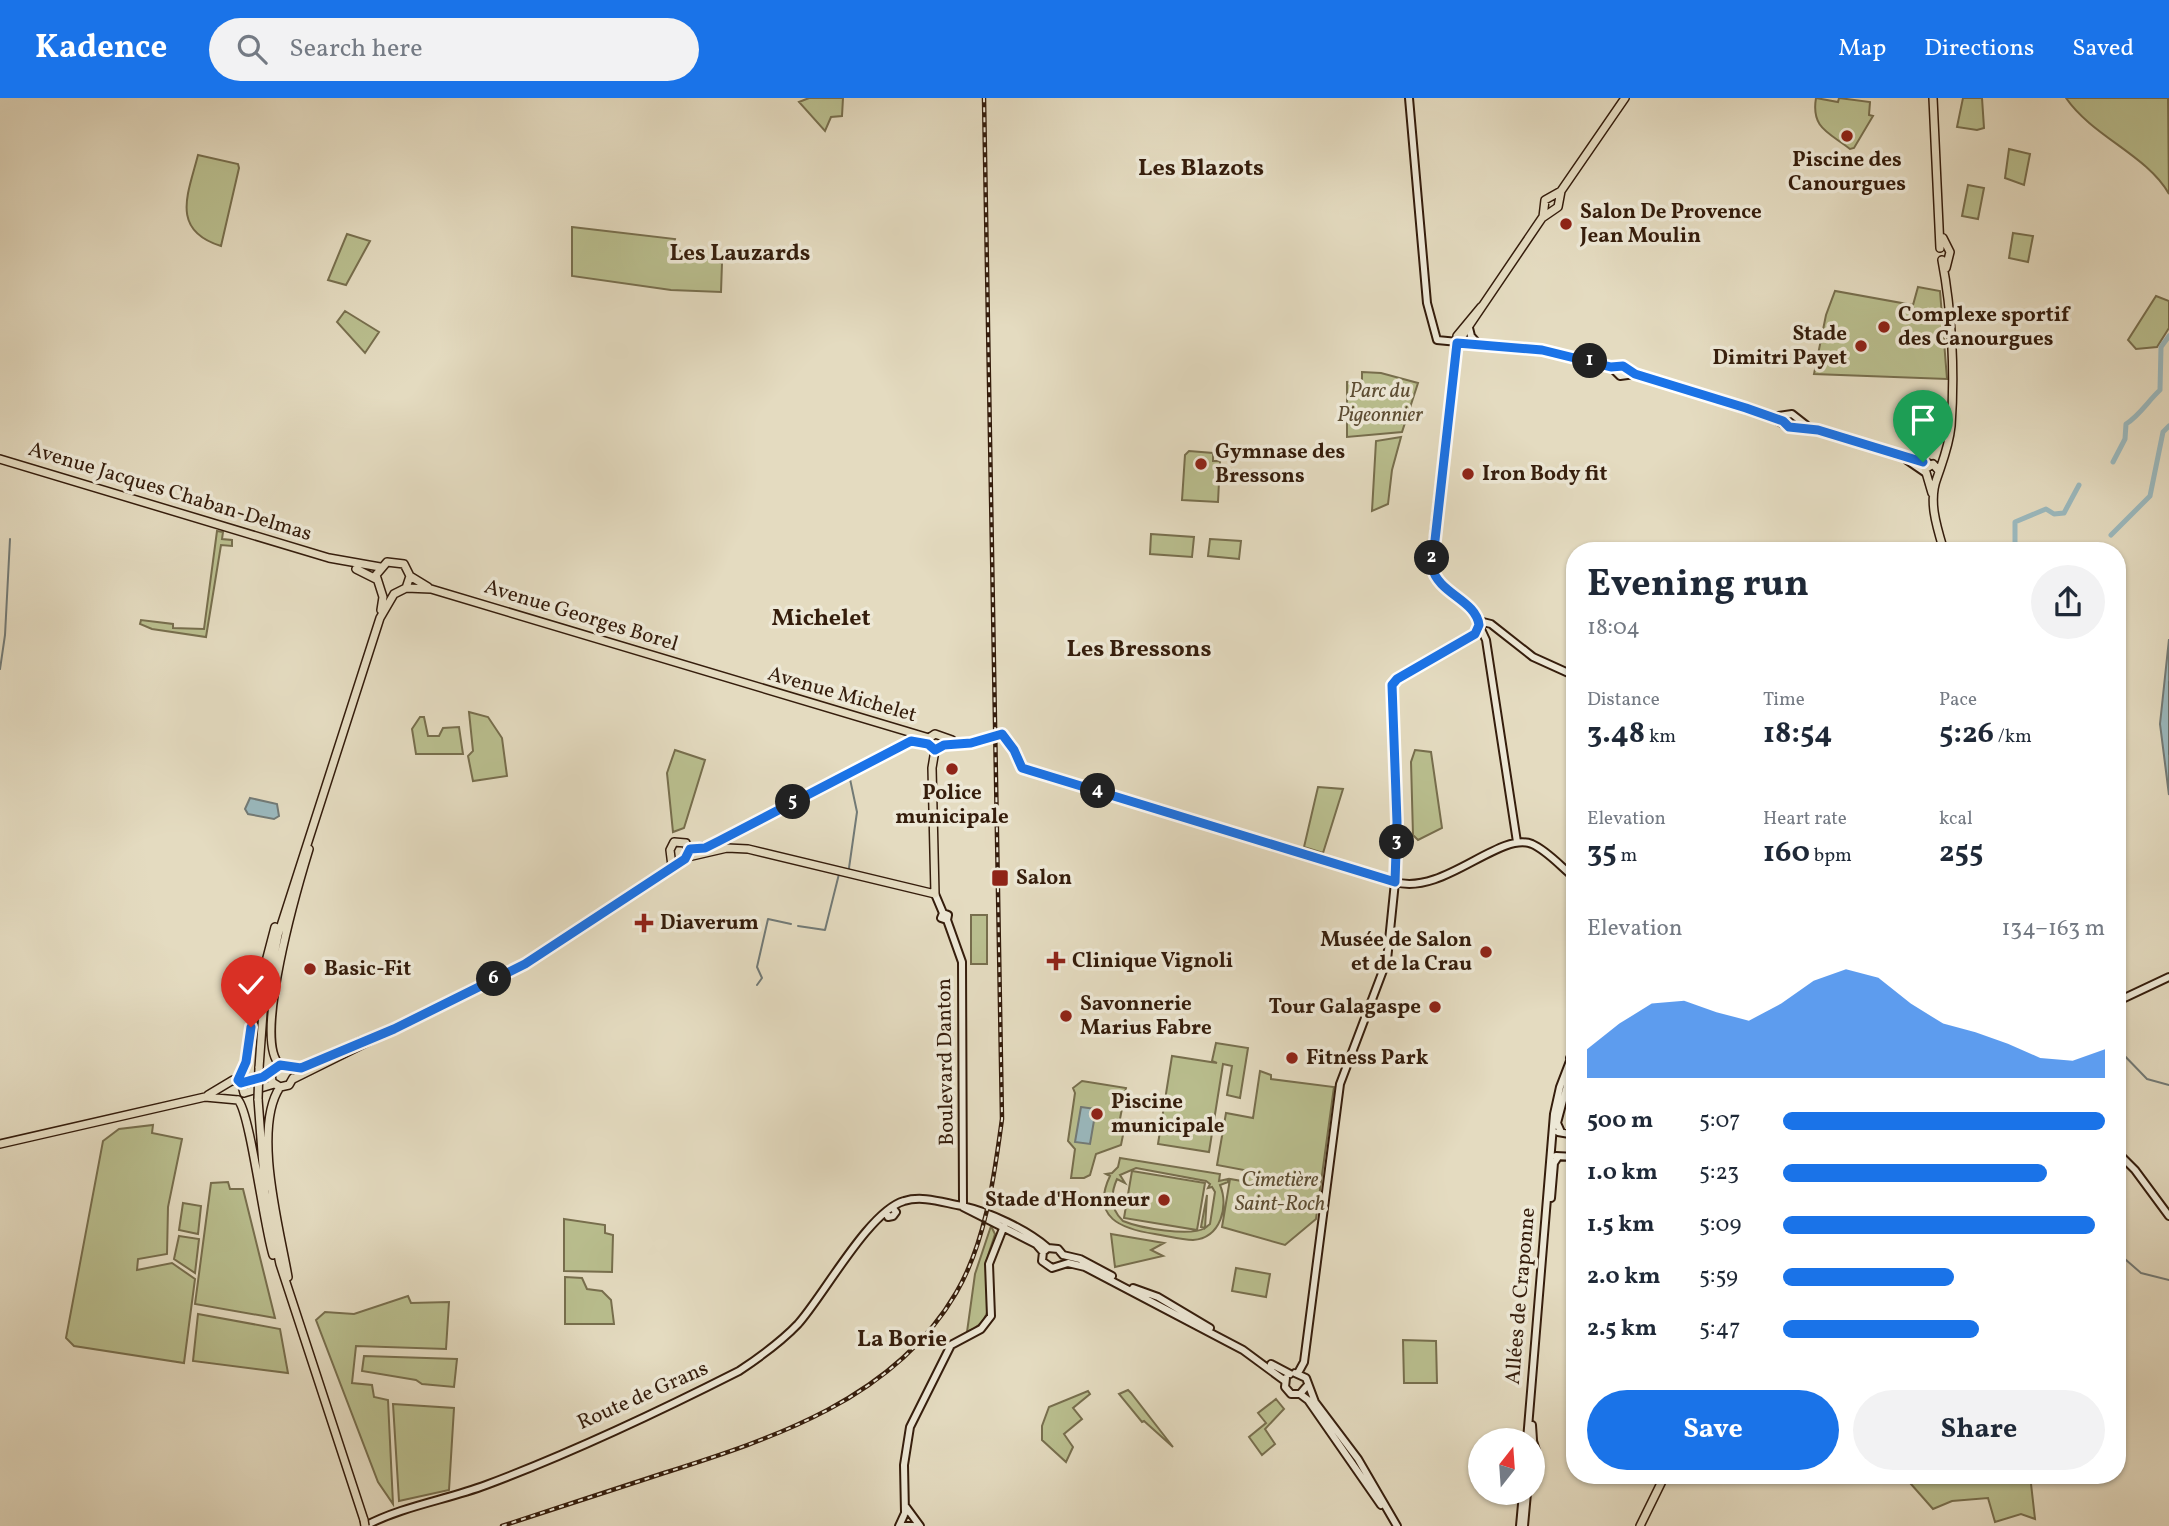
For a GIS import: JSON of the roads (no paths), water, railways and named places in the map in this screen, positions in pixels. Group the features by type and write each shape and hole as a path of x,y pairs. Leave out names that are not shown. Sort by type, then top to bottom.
{"main road":[{"path":"1409,98 1427,303 1437,340 1542,350 1635,374 1767,415 1784,419 1792,414 1795,423"},
{"path":"1548,210 1545,200 1556,198 1625,98"},
{"path":"1933,98 1942,232 1944,248 1950,253 1945,260 1945,272 1952,400 1947,452 1938,473 1933,497"},
{"path":"1457,343 1542,218 1548,210 1558,207 1556,198"},
{"path":"1481,307 1462,327 1448,369 1449,431 1432,567 1440,585 1471,610 1486,640 1517,842"},
{"path":"1469,328 1471,336 1480,345"},
{"path":"1784,419 1787,426 1795,423 1932,464 1938,473"},
{"path":"1941,542 1926,467 1947,452"},
{"path":"1899,456 1926,475 1938,473"},
{"name":"Avenue Jacques Chaban-Delmas","path":"0,459 329,558 367,572 376,579"},
{"name":"Avenue Jacques Chaban-Delmas","path":"329,558 380,567"},
{"path":"380,618 381,590 376,579 380,567 391,561 400,562 410,576 429,588"},
{"path":"244,1093 240,1082 272,938 320,804 380,618 394,594 407,588 410,576"},
{"name":"Avenue Georges Borel","path":"407,588 429,588 745,684"},
{"path":"381,590 394,594"},
{"path":"1479,623 1492,624 1532,657 1566,672"},
{"path":"1397,1526 1358,1460 1306,1387 1301,1375 1312,1330 1310,1320 1340,1084 1383,972 1388,941 1397,853 1394,682 1475,634 1479,623"},
{"name":"Avenue Michelet","path":"745,684 928,741"},
{"path":"928,741 935,750 944,742 968,740 997,729 1006,731 1012,737 1022,768 1395,882 1428,882 1517,842 1535,845 1566,871"},
{"path":"320,804 318,822 287,930 274,998 272,1054 280,1065 290,1069 301,1068 333,1056 394,1029 537,957 681,858 911,741 928,741 935,734 944,742"},
{"name":"Boulevard Danton","path":"935,750 932,768 934,894 962,962 963,1207"},
{"path":"724,838 727,848"},
{"path":"681,858 727,848 748,849 840,869 934,894"},
{"path":"300,860 271,965 259,1068 258,1099 265,1192 280,1264 365,1524"},
{"path":"2126,997 2169,977"},
{"path":"238,1100 244,1093 289,1085 293,1079 333,1056"},
{"path":"205,1097 223,1088 228,1081 240,1082 271,1072 280,1065"},
{"path":"290,1069 293,1079"},
{"name":"Allées de Craponne","path":"1528,1428 1552,1132 1566,1070"},
{"path":"271,1072 277,1086 271,1110 270,1173 292,1298"},
{"path":"223,1088 225,1097"},
{"path":"1560,1132 1556,1124 1566,1088"},
{"path":"0,1144 205,1097 238,1100 247,1117 270,1247 280,1264"},
{"path":"1552,1132 1566,1133"},
{"path":"1550,1154 1566,1157"},
{"name":"Allées de Craponne","path":"1534,1428 1553,1167 1558,1157"},
{"path":"2126,1161 2169,1216"},
{"path":"950,1203 964,1188"},
{"name":"Route de Grans","path":"365,1524 508,1476 739,1371 782,1340 798,1324 857,1243 900,1203 923,1199 970,1206 1045,1250"},
{"path":"920,1526 907,1521 904,1503 904,1465 910,1427 951,1345 981,1329 991,1316 989,1264 1004,1226"},
{"path":"1288,1378 1243,1350 1153,1302 1085,1267 1060,1264 1052,1268 1045,1266 1041,1258 1045,1250 1059,1249 1063,1255 1080,1259 1130,1287 1157,1297 1288,1378 1301,1375"},
{"path":"1060,1264 1063,1255"},
{"path":"1288,1378 1289,1392 1308,1399 1392,1518"},
{"path":"1300,1394 1306,1387"},
{"path":"1640,1526 1661,1484"},
{"path":"1522,1526 1524,1505"}],"water":[{"path":"2169,639 2169,795 2160,724"},
{"path":"250,798 277,804 279,816 274,819 248,814 245,809"},
{"path":"1081,1107 1096,1109 1090,1144 1075,1142"}],"waterway":[{"path":"2113,462 2125,439 2126,424 2160,390 2161,347 2169,336"},
{"path":"2111,535 2150,496 2163,432 2169,426"},
{"path":"2015,542 2015,522 2046,509 2054,514 2064,513 2079,485"},
{"path":"0,669 5,635 10,539"},
{"path":"849,868 857,812 850,779"},
{"path":"798,926 825,930 839,874"},
{"path":"757,985 762,978 757,967 768,919 791,924"},
{"path":"2126,1057 2147,1079 2169,1085"},
{"path":"2126,1260 2141,1273 2169,1280"}],"railway":[{"path":"502,1526 706,1460 788,1429 828,1410 900,1361 930,1330 956,1293 975,1252 987,1209 1002,1119 984,98"}],"place":[{"name":"Piscine des Canourgues","path":"1847,136"},
{"name":"Salon De Provence Jean Moulin","path":"1566,224"},
{"name":"Complexe sportif des Canourgues","path":"1884,327"},
{"name":"Stade Dimitri Payet","path":"1861,346"},
{"name":"Gymnase des Bressons","path":"1201,464"},
{"name":"Iron Body fit","path":"1468,474"},
{"name":"Police municipale","path":"952,769"},
{"name":"Salon","path":"1000,878"},
{"name":"Diaverum","path":"644,923"},
{"name":"Musée de Salon et de la Crau","path":"1486,952"},
{"name":"Clinique Vignoli","path":"1056,961"},
{"name":"Basic-Fit","path":"310,969"},
{"name":"Tour Galagaspe","path":"1435,1007"},
{"name":"Savonnerie Marius Fabre","path":"1066,1016"},
{"name":"Fitness Park","path":"1292,1058"},
{"name":"Piscine municipale","path":"1097,1114"},
{"name":"Stade d'Honneur","path":"1164,1200"}],"district":[{"name":"Les Blazots","path":"1201,169"},
{"name":"Les Lauzards","path":"740,254"},
{"name":"Michelet","path":"821,619"},
{"name":"Les Bressons","path":"1139,650"},
{"name":"La Borie","path":"902,1340"}],"park label":[{"name":"Parc du Pigeonnier","path":"1380,403"},
{"name":"Cimetière Saint-Roch","path":"1280,1192"}]}
